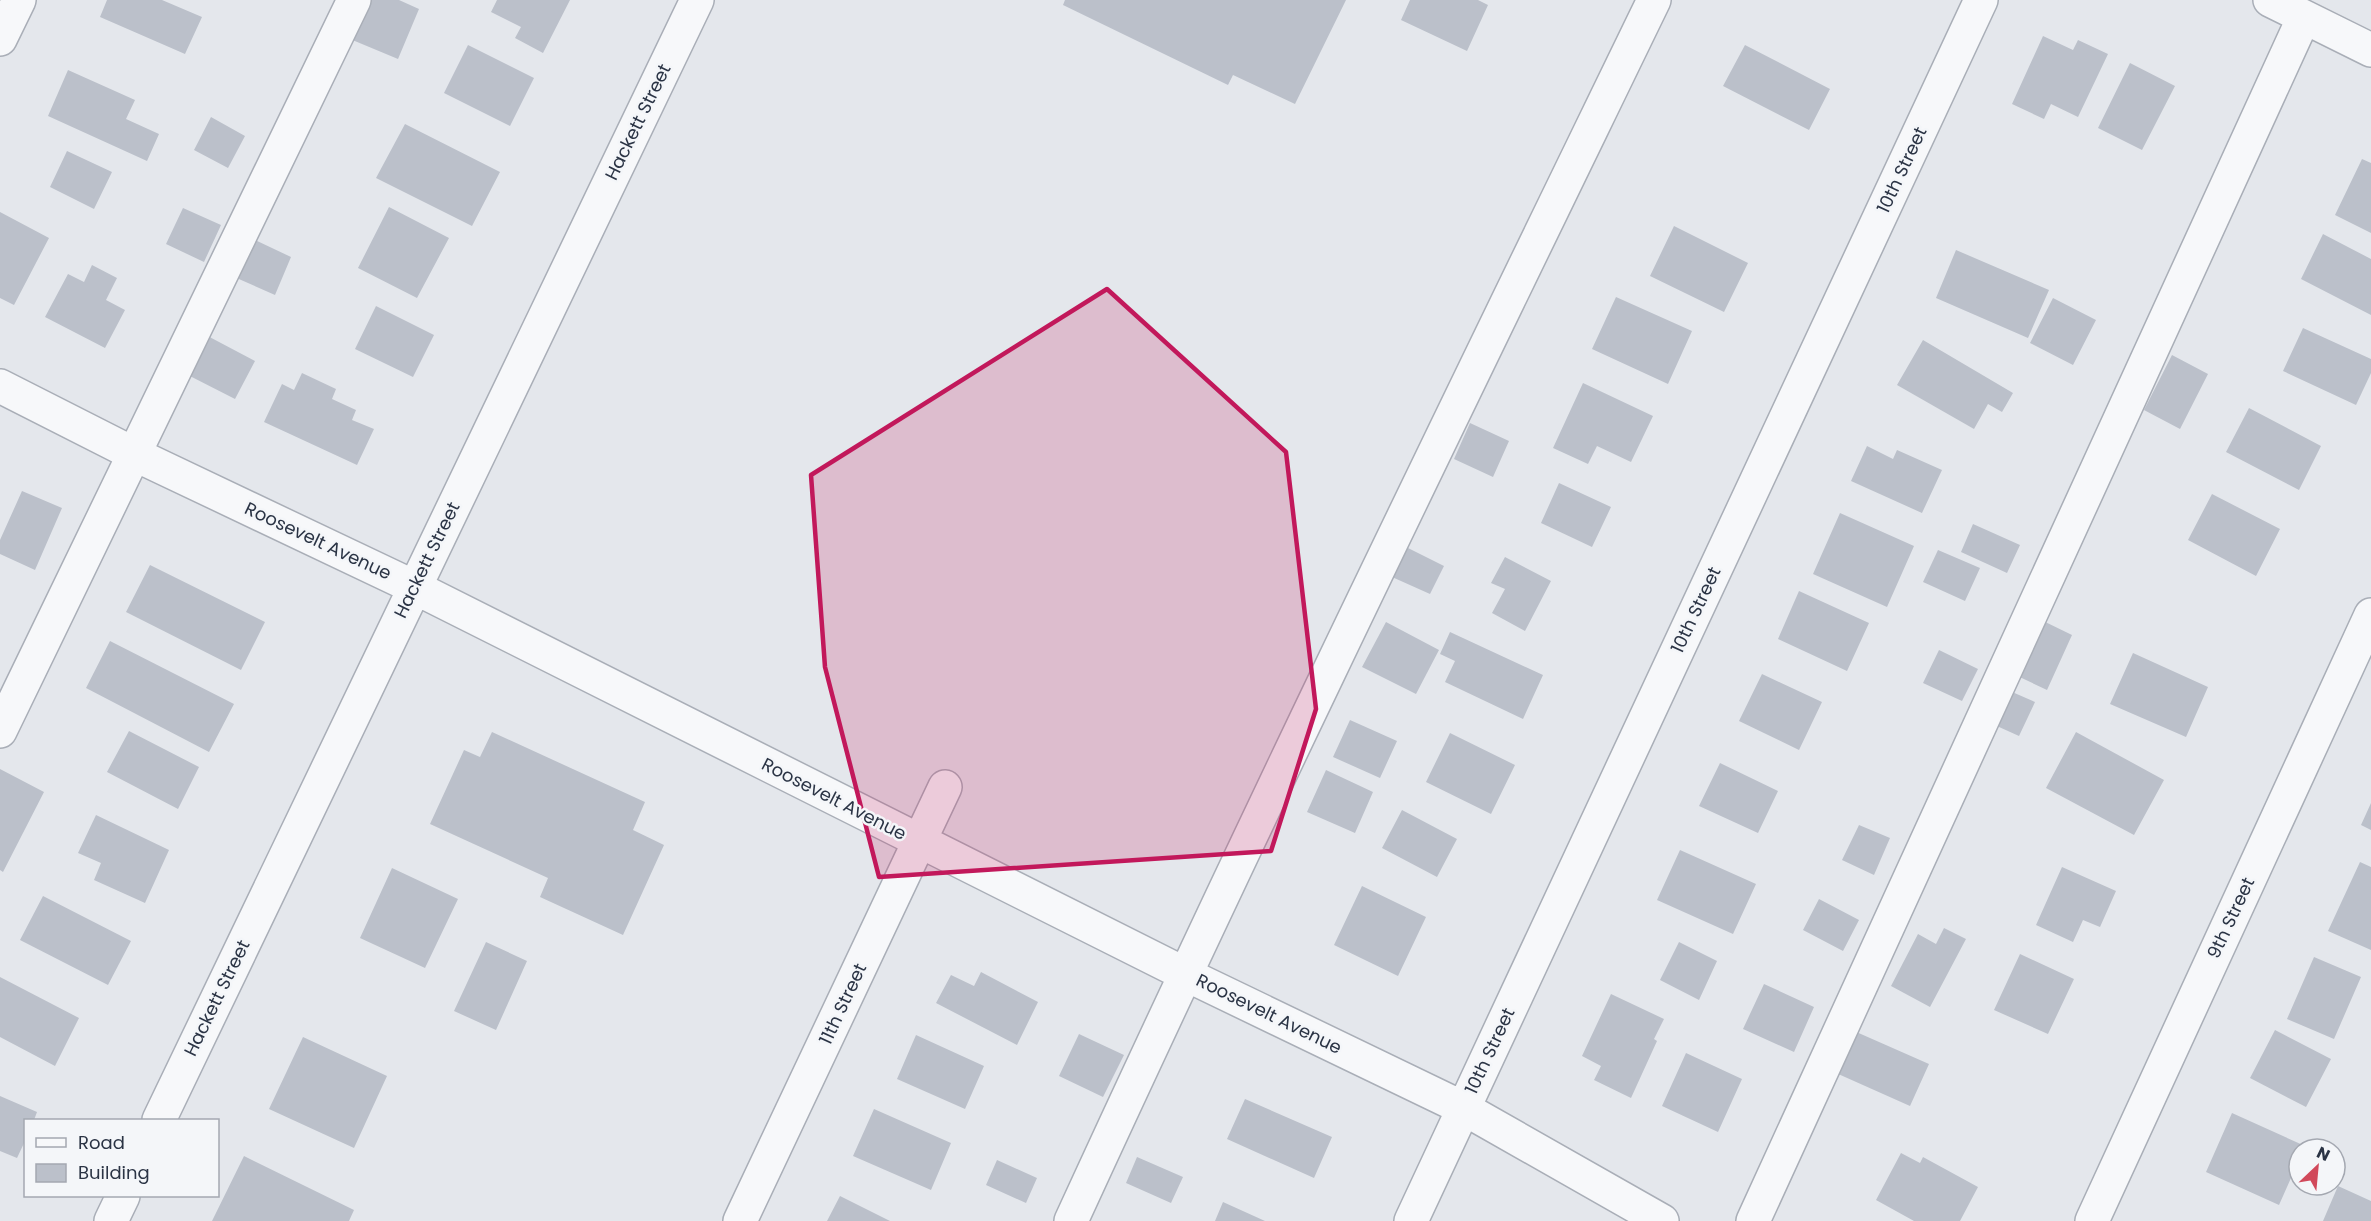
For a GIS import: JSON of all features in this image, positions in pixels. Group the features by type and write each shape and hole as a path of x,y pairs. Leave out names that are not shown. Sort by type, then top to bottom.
{"street":[{"path":"0,39 19,0"},
{"path":"0,731 354,0"},
{"name":"Hackett Street","path":"159,1119 697,0"},
{"path":"1071,1221 1356,614 1654,0"},
{"name":"10th Street","path":"1411,1221 1981,0"},
{"path":"2270,0 2371,50"},
{"path":"1753,1221 2304,17"},
{"name":"Roosevelt Avenue","path":"0,386 134,454 414,587 1185,974 1463,1108 1662,1221"},
{"name":"9th Street","path":"2092,1221 2371,615"},
{"name":"11th Street","path":"740,1221 945,787"},
{"path":"111,1221 123,1197"}],"highlighted area":[{"path":"1107,289 1286,452 1316,709 1271,851 879,877 825,667 811,475"}],"building":[{"path":"107,0 162,0 202,17 185,54 100,17"},
{"path":"367,0 399,0 419,9 398,59 350,39"},
{"path":"497,0 570,0 543,53 515,38 521,27 491,12"},
{"path":"1065,0 1346,0 1295,104 1233,75 1228,85 1063,5"},
{"path":"1410,0 1478,0 1488,5 1467,51 1401,20"},
{"path":"2043,36 2073,50 2078,40 2108,54 2078,117 2051,104 2044,119 2012,104"},
{"path":"468,45 534,78 510,126 444,93"},
{"path":"1745,45 1830,89 1809,130 1723,86"},
{"path":"2130,63 2175,86 2142,150 2098,128"},
{"path":"68,70 135,100 126,119 159,134 147,161 48,116"},
{"path":"211,117 245,136 228,168 194,150"},
{"path":"405,124 500,172 472,226 376,178"},
{"path":"67,151 112,172 94,209 50,187"},
{"path":"2362,159 2371,163 2371,233 2335,215"},
{"path":"389,207 449,238 417,298 358,268"},
{"path":"183,208 221,225 204,262 166,244"},
{"path":"0,212 49,238 14,305 0,298"},
{"path":"1674,226 1748,263 1724,312 1650,276"},
{"path":"2323,234 2371,259 2371,315 2301,279"},
{"path":"249,237 291,257 275,295 232,276"},
{"path":"1956,250 2049,290 2028,338 1936,298"},
{"path":"92,265 117,278 106,300 125,310 105,348 45,317 68,274 84,282"},
{"path":"1616,297 1692,331 1668,384 1592,349"},
{"path":"2053,298 2096,320 2073,365 2030,343"},
{"path":"376,306 434,335 413,377 355,349"},
{"path":"2303,328 2371,359 2371,373 2356,405 2283,371"},
{"path":"202,333 255,361 235,399 182,372"},
{"path":"1923,340 2013,393 2002,412 1988,404 1974,429 1897,385"},
{"path":"2172,355 2208,374 2180,429 2144,410"},
{"path":"302,373 336,389 332,399 356,410 352,420 374,429 357,465 264,422 282,384 294,390"},
{"path":"1583,383 1653,416 1631,462 1597,446 1588,464 1553,448"},
{"path":"2249,408 2321,446 2299,490 2226,452"},
{"path":"1470,423 1509,441 1493,477 1454,459"},
{"path":"1867,446 1893,459 1897,450 1942,470 1922,513 1851,481"},
{"path":"1559,483 1611,507 1592,547 1541,523"},
{"path":"22,491 62,508 35,570 0,554 0,540"},
{"path":"2212,494 2280,529 2256,576 2188,540"},
{"path":"1840,513 1914,546 1887,607 1813,574"},
{"path":"1973,524 2020,545 2007,573 1961,552"},
{"path":"1406,547 1444,566 1430,594 1392,577"},
{"path":"1938,550 1980,568 1965,601 1923,582"},
{"path":"1505,557 1551,581 1525,631 1492,613 1505,589 1491,583"},
{"path":"150,565 265,622 241,670 126,612"},
{"path":"1799,591 1869,623 1847,671 1778,639"},
{"path":"2033,616 2072,635 2047,690 2009,672"},
{"path":"1386,622 1439,650 1416,694 1362,667"},
{"path":"1450,632 1543,675 1523,719 1445,682 1455,661 1440,654"},
{"path":"110,641 234,704 209,752 86,688"},
{"path":"1939,650 1978,669 1962,701 1923,683"},
{"path":"2133,653 2208,687 2186,737 2110,704"},
{"path":"1762,674 1822,702 1799,750 1739,721"},
{"path":"2003,688 2035,702 2019,736 1988,722"},
{"path":"1350,720 1397,741 1380,778 1333,757"},
{"path":"129,731 199,767 178,809 107,772"},
{"path":"492,732 645,802 633,830 664,845 623,935 540,897 548,878 430,824 464,750 480,757"},
{"path":"2076,732 2164,780 2134,835 2046,788"},
{"path":"1450,733 1515,765 1491,814 1426,782"},
{"path":"1720,763 1778,791 1758,833 1699,806"},
{"path":"0,769 44,792 3,872 0,870"},
{"path":"1326,770 1373,792 1355,833 1307,812"},
{"path":"2371,803 2371,830 2361,825"},
{"path":"1402,810 1457,839 1437,877 1382,848"},
{"path":"96,815 169,850 145,903 94,880 101,863 78,853"},
{"path":"1859,825 1890,838 1874,875 1842,860"},
{"path":"1680,850 1756,884 1733,934 1657,900"},
{"path":"2360,862 2371,867 2371,950 2328,931"},
{"path":"2062,867 2116,891 2100,927 2083,920 2073,942 2036,925"},
{"path":"392,868 458,899 425,968 360,938"},
{"path":"1362,886 1426,917 1398,976 1334,945"},
{"path":"43,896 131,941 108,985 20,940"},
{"path":"1819,899 1859,920 1843,951 1803,930"},
{"path":"1944,928 1966,939 1930,1007 1891,986 1918,934 1936,944"},
{"path":"486,942 527,961 496,1030 454,1011"},
{"path":"1679,942 1717,961 1699,1000 1660,980"},
{"path":"2020,954 2074,979 2048,1034 1994,1010"},
{"path":"2314,957 2361,977 2334,1039 2287,1019"},
{"path":"981,972 1038,1002 1017,1045 936,1003 951,975 974,986"},
{"path":"0,977 79,1018 55,1066 0,1037"},
{"path":"1764,984 1814,1007 1794,1052 1743,1029"},
{"path":"1611,994 1664,1019 1654,1039 1657,1041 1631,1098 1594,1080 1601,1066 1582,1056"},
{"path":"1845,1027 1929,1064 1910,1106 1827,1069"},
{"path":"2275,1030 2331,1059 2306,1107 2250,1078"},
{"path":"1079,1034 1124,1055 1103,1097 1059,1076"},
{"path":"916,1035 984,1066 965,1109 897,1079"},
{"path":"303,1037 387,1076 354,1148 269,1109"},
{"path":"1686,1053 1742,1079 1718,1132 1662,1106"},
{"path":"0,1096 37,1112 34,1119 24,1119 24,1143 17,1158 0,1151"},
{"path":"1245,1099 1332,1137 1314,1178 1227,1139"},
{"path":"874,1109 951,1143 931,1190 853,1156"},
{"path":"2232,1113 2287,1138 2287,1187 2279,1205 2206,1172"},
{"path":"1901,1153 1920,1163 1923,1157 1978,1187 1960,1221 1914,1221 1876,1200"},
{"path":"244,1156 354,1210 349,1221 212,1221"},
{"path":"1137,1157 1183,1177 1171,1203 1126,1183"},
{"path":"997,1160 1037,1178 1026,1203 986,1185"},
{"path":"2347,1190 2371,1201 2371,1221 2323,1221 2333,1197 2347,1197"},
{"path":"840,1196 890,1221 827,1221"},
{"path":"1223,1202 1265,1221 1215,1221"}]}
